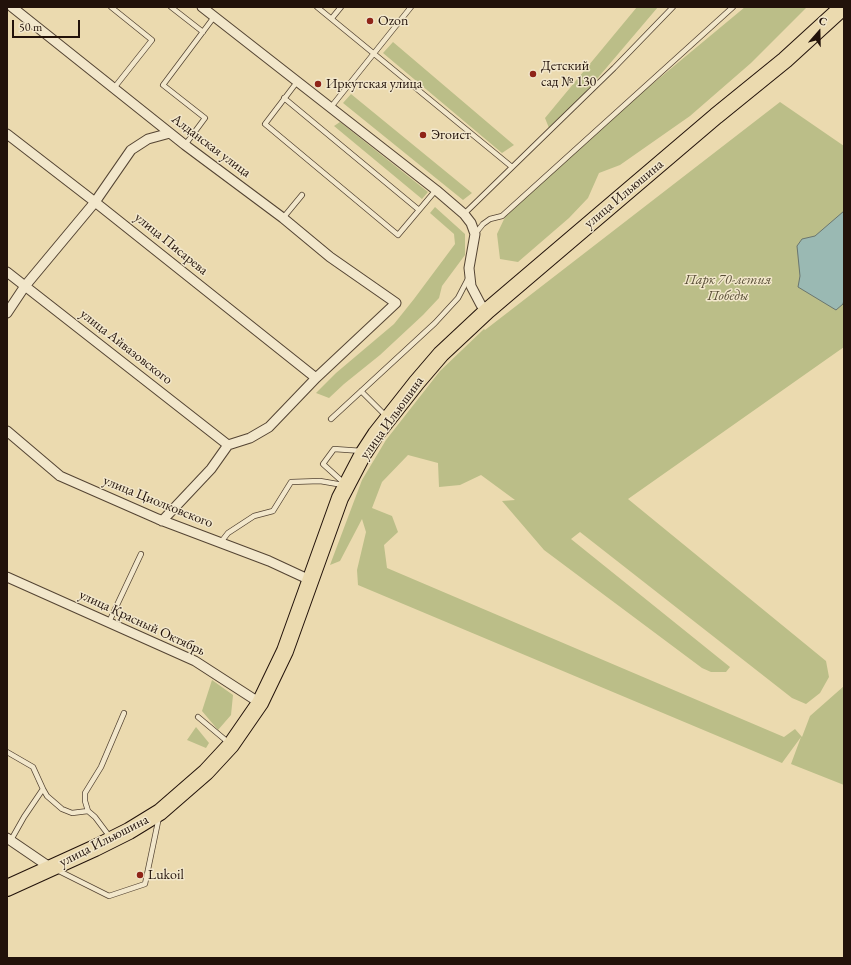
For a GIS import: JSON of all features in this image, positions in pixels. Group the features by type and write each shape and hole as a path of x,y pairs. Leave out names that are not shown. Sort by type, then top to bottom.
{"highway":[{"name":"улица Ильюшина","path":"7,888 112,840 130,831 160,812 202,775 231,745 260,703 284,651 340,498 346,486 365,451 388,418 441,354 487,311 704,126 785,60 843,7"}],"street":[{"name":"Алданская улица","path":"12,7 185,145 283,218 330,256 396,303 316,378"},
{"path":"202,7 331,107 464,214 471,224 475,234 469,275 471,286 481,305 487,311"},
{"path":"7,313 25,286 95,202 131,150 148,138 170,133"},
{"name":"улица Писарева","path":"7,134 316,378"},
{"name":"улица Айвазовского","path":"7,272 228,445"},
{"path":"162,520 211,469 228,445 250,438 269,427 316,378"},
{"name":"улица Циолковского","path":"7,431 60,476 162,520 269,561 310,580"},
{"name":"улица Красный Октябрь","path":"7,577 195,661 260,703"},
{"path":"9,839 51,868"}],"lane":[{"path":"111,7 152,40 114,88"},
{"path":"171,7 203,32"},
{"path":"317,7 512,167"},
{"path":"332,18 341,7"},
{"path":"331,107 411,7"},
{"path":"464,214 609,73 672,7"},
{"path":"475,234 483,224 490,219 502,216 733,7"},
{"path":"185,145 205,118 163,85 214,17"},
{"path":"297,82 265,124 398,235 436,190"},
{"path":"284,98 419,210"},
{"path":"283,218 302,194"},
{"path":"331,419 435,323 458,298 469,275"},
{"path":"361,392 388,418"},
{"path":"346,486 323,464 334,449 365,451"},
{"path":"221,542 228,533 254,516 273,511 291,482 320,481 346,486"},
{"path":"109,622 142,554"},
{"path":"112,840 95,817 88,811 85,801 85,793 101,767 124,713"},
{"path":"198,718 231,745"},
{"path":"7,752 33,767 47,796 62,808 72,813 88,811"},
{"path":"9,839 43,789"},
{"path":"51,868 109,896 145,884 160,812"}],"green space":[{"path":"637,7 658,7 551,133 545,118"},
{"path":"745,7 807,7 751,63 690,116 620,165 599,173 588,198 569,218 518,262 500,259 497,234 506,215 615,115"},
{"path":"393,42 514,145 502,153 383,53"},
{"path":"351,94 472,193 463,200 343,103"},
{"name":"Парк 70-летия Победы","path":"780,102 844,146 844,347 628,499 826,661 829,677 820,693 806,704 792,698 580,532 571,539 730,667 726,672 711,672 702,668 544,550 502,501 515,500 481,475 460,485 439,487 438,463 408,455 382,482 372,508 392,516 398,532 384,545 387,568 784,737 795,729 802,737 810,716 844,686 844,785 791,764 801,737 782,763 358,585 357,570 366,532 362,519 340,561 330,565 362,480 386,440 440,371 484,329 485,330"},
{"path":"340,122 428,192 422,199 334,126"},
{"path":"435,207 465,234 465,255 442,286 439,298 380,355 329,398 316,393 336,373 394,324 455,244 454,234 430,213"},
{"path":"212,680 233,695 231,715 218,730 202,711"},
{"path":"196,727 209,743 206,748 187,740"}],"water":[{"path":"844,211 844,300 843,304 836,310 798,287 800,276 797,246 802,239 815,236"}],"place":[{"name":"Ozon","path":"370,21"},
{"name":"Детский сад № 130","path":"533,74"},
{"name":"Иркутская улица","path":"318,84"},
{"name":"Эгоист","path":"423,135"},
{"name":"Lukoil","path":"140,875"}]}
